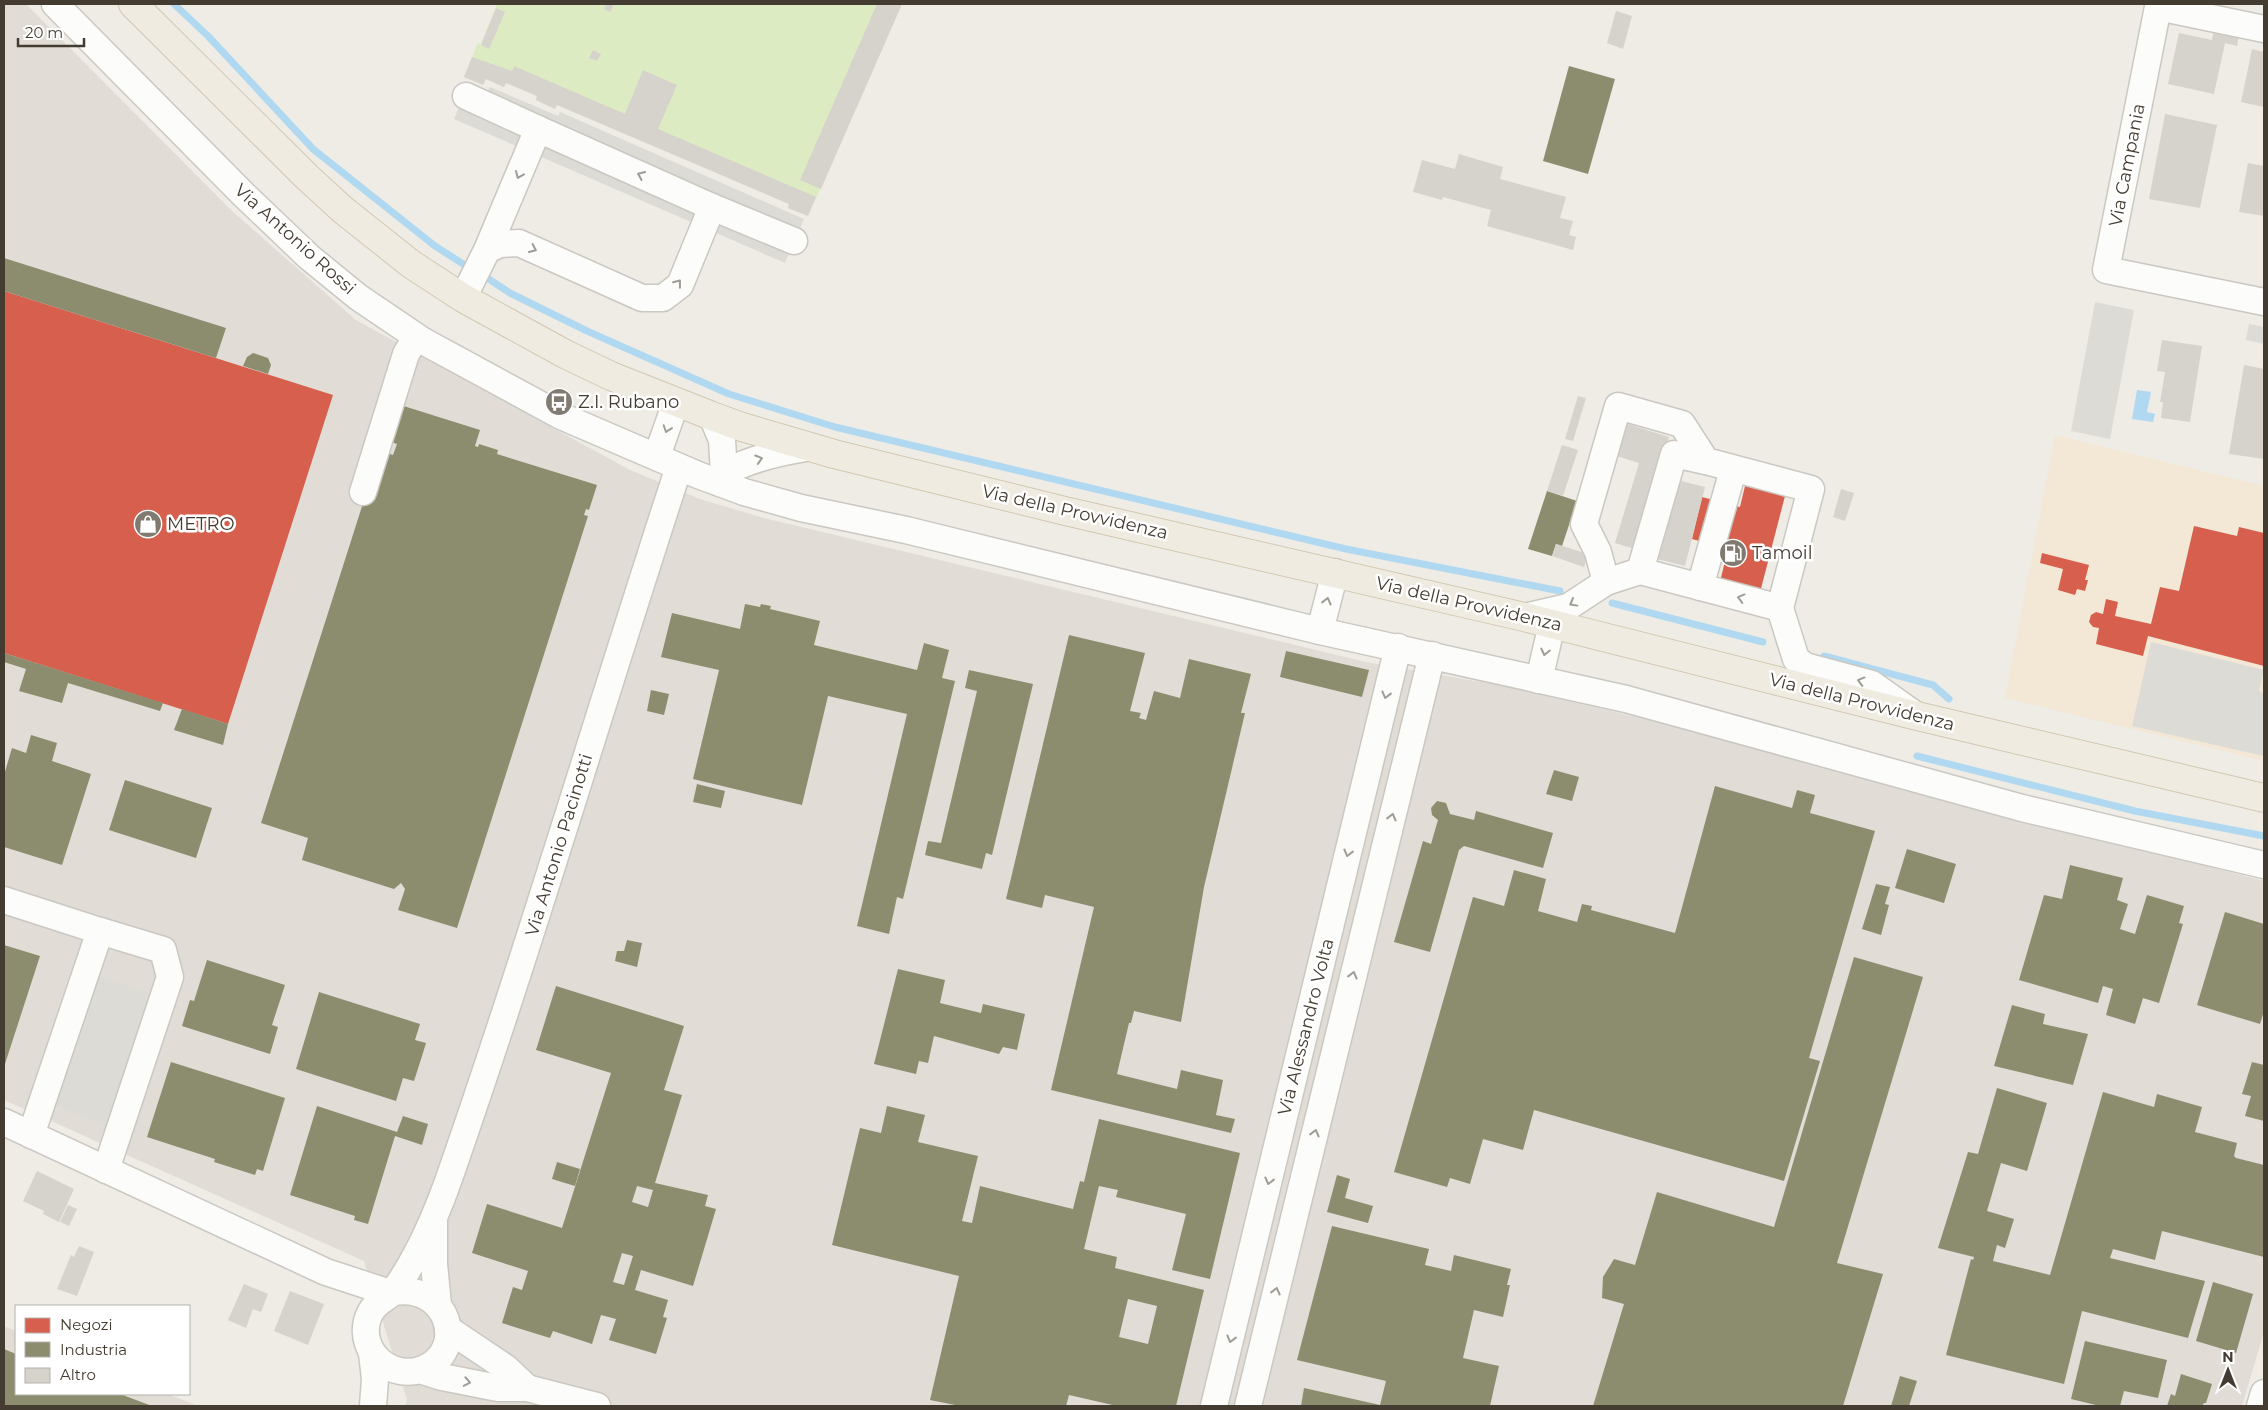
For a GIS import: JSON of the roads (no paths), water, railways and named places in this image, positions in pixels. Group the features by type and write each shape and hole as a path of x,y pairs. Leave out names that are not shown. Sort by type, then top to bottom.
{"main road":[{"path":"133,4 343,210 411,264 477,271 565,354 611,376 676,402"},
{"name":"Via della Provvidenza","path":"676,402 712,416 812,447 1065,511 1524,617 1917,716 2264,798"}],"street":[{"name":"Via Antonio Rossi","path":"56,4 309,257 358,297 416,337 561,416 668,462"},
{"name":"Via Campania","path":"2264,29 2158,7 2106,270 2264,302"},
{"path":"466,96 712,207 794,241"},
{"path":"477,271 538,129"},
{"path":"477,271 500,244 519,243 642,298 663,298 680,284 712,207"},
{"path":"363,492 406,354 416,337"},
{"name":"Via Antonio Pacinotti","path":"366,1322 371,1310 379,1300 392,1292 434,1221 539,912 668,462 676,402"},
{"path":"1606,582 1598,552 1584,524 1618,406 1682,424 1706,461"},
{"path":"712,416 722,440 722,478"},
{"path":"722,478 761,458 812,447"},
{"path":"1640,571 1674,454 1811,489 1780,608 1796,659 1805,666 1872,684 1917,716"},
{"path":"668,462 722,478 793,506 906,530 1320,631 1398,647 1644,704 2022,808 2264,865"},
{"path":"1700,587 1733,470"},
{"path":"1524,617 1568,607 1606,582 1640,571 1780,608"},
{"path":"1320,631 1335,572"},
{"path":"1539,680 1552,624"},
{"name":"Via Alessandro Volta","path":"1214,1406 1398,647"},
{"name":"Via Alessandro Volta","path":"1248,1406 1432,655"},
{"path":"4,900 163,950 170,977 106,1170"},
{"path":"31,1135 100,931"},
{"path":"1291,1090 1323,1098"},
{"path":"4,1122 326,1272 392,1292 406,1290 418,1292 429,1297 438,1305"},
{"path":"1275,1154 1308,1163"},
{"name":"Via Antonio Pacinotti","path":"434,1221 434,1264 438,1305 445,1316 448,1329"},
{"path":"326,1272 356,1303 366,1322 366,1338 372,1353 375,1379 374,1406"},
{"path":"374,1406 393,1385 438,1358 445,1344 448,1329 506,1368 527,1388"},
{"path":"372,1353 388,1368 399,1371 415,1371 498,1388 527,1388 597,1406"},
{"path":"2260,1406 2264,1393"}],"water":[{"path":"2137,390 2151,392 2147,412 2155,414 2153,422 2132,419"}],"waterway":[{"path":"174,4 208,36 313,149 435,246 471,269"},
{"path":"481,274 510,293 587,331 729,394 835,427 1346,549 1560,591"},
{"path":"1612,603 1763,642"},
{"path":"1824,656 1933,685 1949,699"},
{"path":"1917,756 2135,811 2264,836"}],"place":[{"name":"Z.I. Rubano","path":"559,402"},
{"name":"METRO","path":"148,524"},
{"name":"Tamoil","path":"1733,553"}]}
